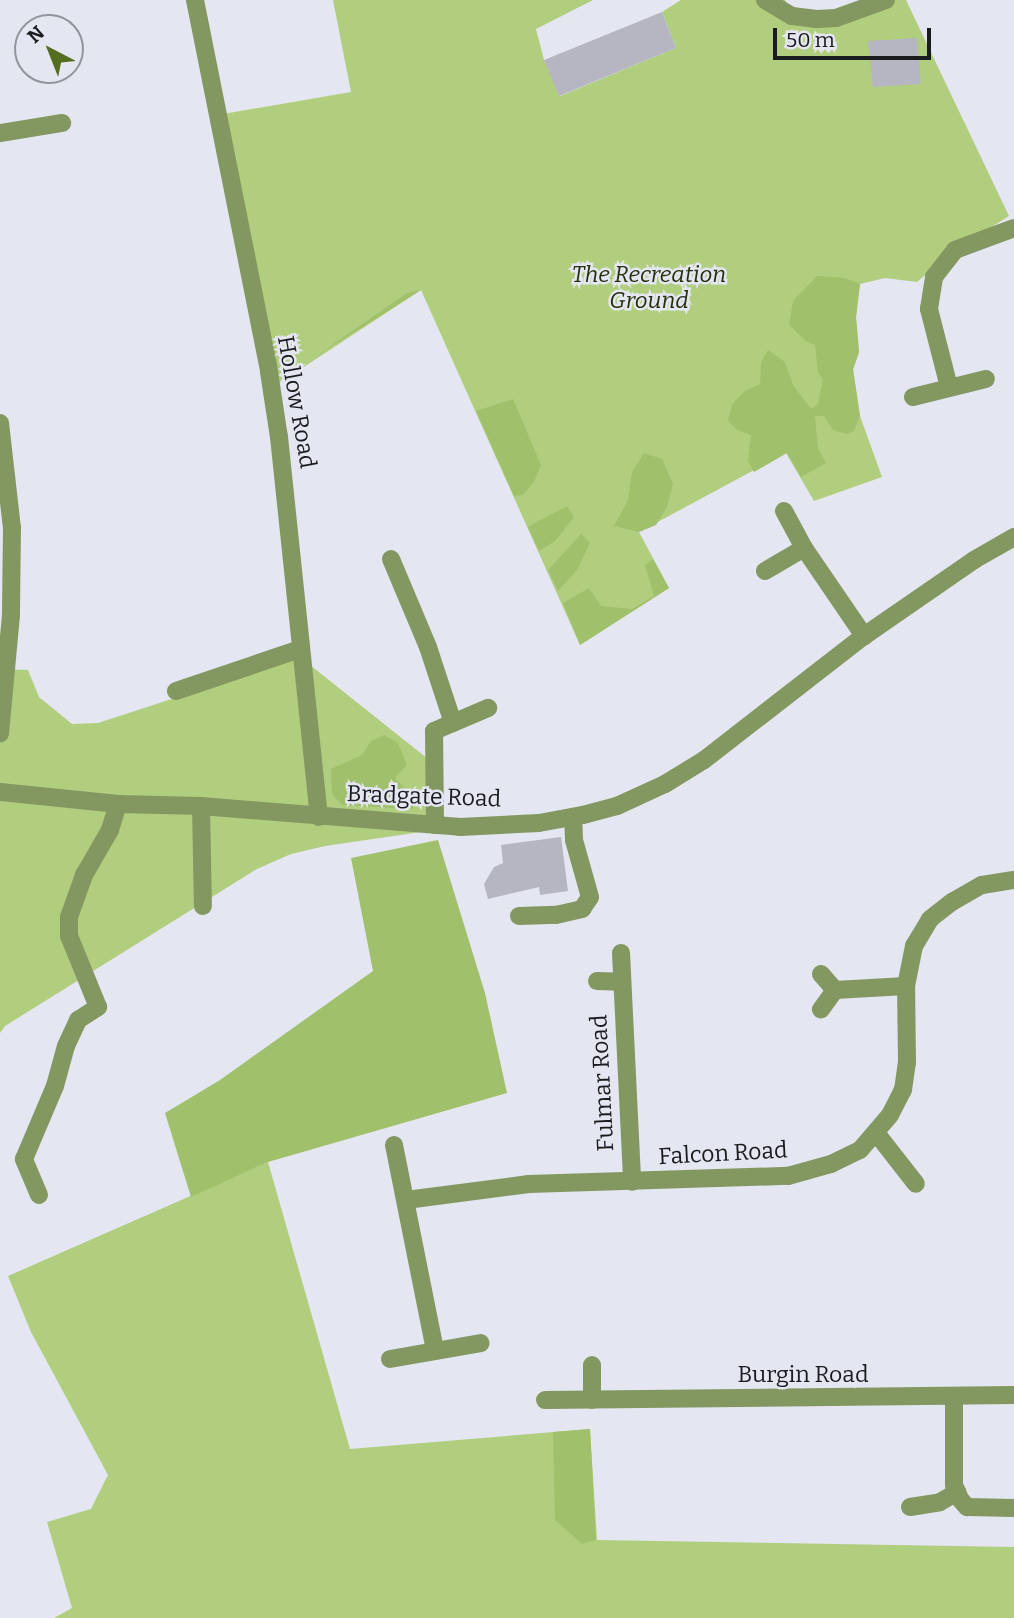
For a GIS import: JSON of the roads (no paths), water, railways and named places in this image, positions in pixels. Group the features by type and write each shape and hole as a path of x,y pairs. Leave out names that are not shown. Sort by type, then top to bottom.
{"street":[{"name":"Hollow Road","path":"195,0 253,304 269,372 288,501 300,649 319,817"},
{"path":"765,0 792,16 817,19 836,18 886,0"},
{"path":"0,133 62,123"},
{"path":"949,387 929,309 934,277 955,250 1014,228"},
{"path":"913,397 986,379"},
{"path":"0,423 12,528 11,615 3,669 0,733"},
{"path":"784,511 804,548 864,636"},
{"name":"Bradgate Road","path":"0,792 118,804 201,806 435,825 526,823 573,817 617,806 665,784 694,766 864,636 974,560 1014,537"},
{"path":"765,571 804,548"},
{"path":"391,559 428,648 453,723"},
{"path":"176,691 300,649"},
{"path":"435,825 434,731 488,708"},
{"path":"38,1195 24,1159 55,1086 66,1046 78,1020 98,1007 69,936 69,917 84,875 110,830 118,804"},
{"path":"201,806 203,906"},
{"path":"519,915 556,915 582,909 590,897 574,840 573,817"},
{"name":"Falcon Road","path":"406,1200 529,1184 788,1176 831,1164 860,1150 877,1134 903,1090 908,1063 906,986 914,946 930,919 982,885 1014,880"},
{"name":"Fulmar Road","path":"621,953 632,1182"},
{"path":"821,974 835,990"},
{"name":"Fulmar Road","path":"597,981 621,982"},
{"path":"835,990 906,986"},
{"path":"821,1009 835,990"},
{"path":"877,1134 916,1184"},
{"path":"394,1145 435,1350"},
{"path":"390,1359 481,1343"},
{"path":"592,1365 592,1399"},
{"name":"Burgin Road","path":"545,1400 1014,1395"},
{"path":"954,1397 957,1492 967,1507 1014,1508"},
{"path":"910,1507 940,1502 957,1492"}],"park label":[{"name":"The Recreation Ground","path":"649,287"}]}
